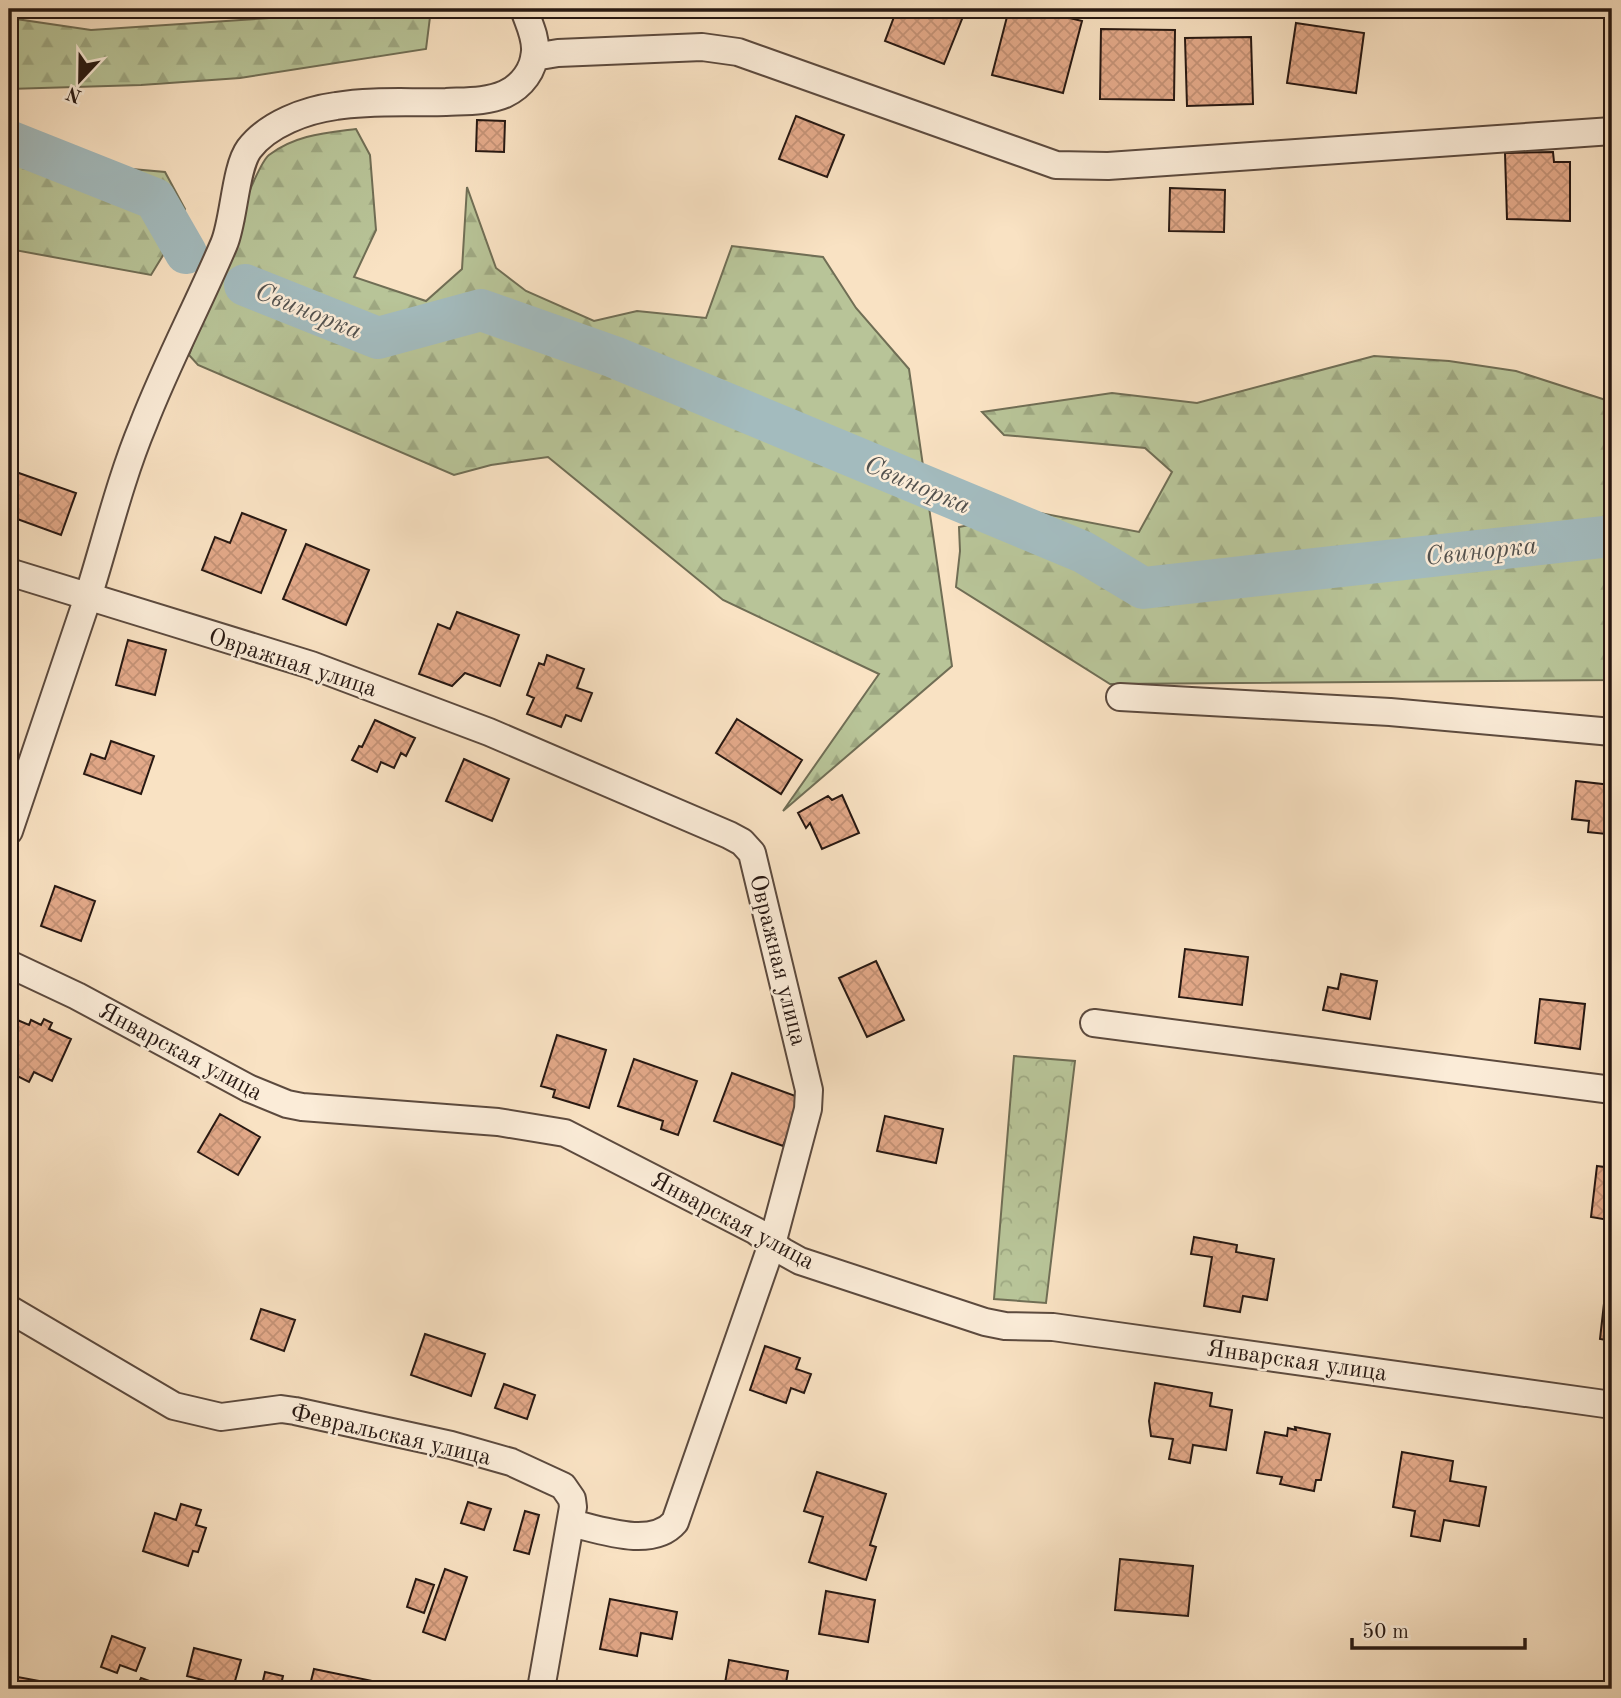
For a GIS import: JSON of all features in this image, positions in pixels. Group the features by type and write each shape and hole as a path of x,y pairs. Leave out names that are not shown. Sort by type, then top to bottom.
{"street":[{"path":"9,831 143,424 226,241 243,163 249,150 285,122 310,111 334,106 490,99 506,93 520,84 534,57 533,34 524,9"},
{"path":"534,57 558,53 702,47 738,52 1056,165 1108,166 1612,131"},
{"name":"Овражная улица","path":"9,572 311,665 437,712 742,842 752,853 760,876 809,1090 808,1109 772,1244 675,1522 660,1534 638,1536 572,1515"},
{"path":"1120,698 1390,712 1612,732"},
{"name":"Январская улица","path":"9,964 58,986 248,1088 277,1100 302,1107 511,1123 565,1133 756,1231 800,1261 1005,1326 1067,1329 1612,1405"},
{"path":"1094,1023 1612,1090"},
{"name":"Февральская улица","path":"9,1309 174,1406 221,1417 281,1409 452,1445 511,1462 563,1486 572,1499 572,1515"},
{"path":"541,1689 572,1515"}],"green space":[{"path":"431,9 426,49 240,78 141,85 9,89 9,18 91,30"},
{"path":"356,129 370,155 376,230 354,277 426,301 462,269 467,187 496,268 526,291 594,321 637,311 706,318 732,246 823,257 856,308 909,369 952,666 783,811 879,674 723,600 548,457 491,465 454,475 198,365 189,355 239,216 261,166 269,155 300,139"},
{"path":"9,158 165,172 185,209 151,275 9,249"},
{"path":"1374,356 1449,361 1516,371 1612,402 1612,680 1110,684 956,587 960,551 959,527 1035,512 1139,532 1172,472 1145,448 1004,435 982,412 1112,393 1197,403"},
{"path":"1014,1056 1075,1061 1046,1303 994,1299"}],"building":[{"path":"897,9 966,9 944,64 885,41"},
{"path":"1009,9 1033,9 1082,21 1063,93 992,75"},
{"path":"1296,23 1364,33 1356,93 1287,83"},
{"path":"1101,29 1175,30 1174,100 1100,99"},
{"path":"1251,37 1253,104 1187,106 1185,38"},
{"path":"796,116 844,135 827,177 779,159"},
{"path":"477,120 505,121 504,152 476,151"},
{"path":"1553,152 1554,162 1570,162 1570,221 1507,219 1505,153"},
{"path":"1170,188 1225,190 1224,232 1169,231"},
{"path":"16,472 76,493 61,535 9,516 9,495"},
{"path":"242,513 286,530 261,593 202,570 215,537 230,543"},
{"path":"306,544 369,570 346,625 283,599"},
{"path":"457,612 519,635 500,686 465,673 452,686 419,674 438,624 450,629"},
{"path":"128,640 166,650 155,695 116,685"},
{"path":"547,655 584,669 577,688 592,693 581,721 566,715 561,727 527,714 534,698 527,695 539,663 544,665"},
{"path":"737,719 802,760 781,794 716,753"},
{"path":"375,720 415,738 406,756 401,753 394,768 381,762 377,772 352,760 359,746 362,747"},
{"path":"111,741 154,756 141,794 84,774 91,754 105,759"},
{"path":"464,759 509,779 492,821 446,801"},
{"path":"1576,781 1611,785 1606,834 1588,832 1589,821 1572,819"},
{"path":"842,795 859,833 822,849 810,823 806,828 798,813 828,796 832,800"},
{"path":"55,886 95,901 81,941 41,926"},
{"path":"1185,949 1248,957 1242,1005 1179,997"},
{"path":"876,961 904,1020 867,1037 839,978"},
{"path":"1341,974 1377,981 1370,1019 1323,1010 1328,987 1338,989"},
{"path":"1540,999 1585,1004 1580,1049 1535,1043"},
{"path":"15,1019 29,1025 31,1020 41,1025 44,1019 52,1023 49,1029 71,1039 52,1081 34,1072 29,1082 9,1072 12,1049 9,1048 9,1032"},
{"path":"557,1035 606,1050 589,1108 553,1097 555,1090 541,1086"},
{"path":"634,1059 697,1081 678,1135 661,1129 663,1121 618,1106"},
{"path":"732,1073 801,1098 783,1146 714,1121"},
{"path":"220,1114 260,1137 238,1175 198,1152"},
{"path":"885,1116 943,1129 936,1163 877,1151"},
{"path":"1597,1166 1612,1168 1612,1226 1608,1225 1609,1220 1591,1217"},
{"path":"1194,1237 1237,1245 1236,1252 1274,1259 1267,1300 1243,1296 1240,1312 1204,1306 1212,1257 1191,1254"},
{"path":"1606,1286 1612,1287 1612,1341 1600,1339"},
{"path":"261,1309 295,1320 284,1351 251,1339"},
{"path":"425,1334 485,1354 471,1396 411,1375"},
{"path":"765,1346 800,1358 796,1369 811,1374 804,1393 791,1388 786,1403 750,1390"},
{"path":"1155,1383 1212,1393 1210,1406 1232,1410 1226,1450 1193,1445 1190,1463 1169,1459 1173,1439 1151,1436 1149,1421"},
{"path":"504,1384 535,1395 527,1419 495,1408"},
{"path":"1295,1427 1330,1434 1321,1480 1316,1480 1314,1491 1280,1484 1282,1477 1257,1473 1265,1432 1287,1436 1288,1428 1296,1430"},
{"path":"1402,1452 1453,1461 1450,1481 1486,1487 1479,1526 1444,1520 1440,1541 1411,1536 1415,1511 1393,1507"},
{"path":"817,1472 886,1494 870,1545 876,1547 866,1580 809,1562 823,1517 804,1511"},
{"path":"468,1502 491,1509 484,1530 461,1523"},
{"path":"181,1504 201,1510 196,1525 206,1528 198,1552 193,1551 188,1566 143,1551 155,1513 176,1520"},
{"path":"525,1511 539,1515 529,1554 514,1550"},
{"path":"1120,1559 1193,1566 1188,1616 1115,1610"},
{"path":"445,1569 467,1577 445,1640 423,1632"},
{"path":"416,1579 434,1585 424,1613 407,1607"},
{"path":"826,1591 875,1600 868,1642 819,1634"},
{"path":"610,1599 677,1612 672,1639 641,1633 637,1656 600,1649"},
{"path":"112,1636 145,1648 136,1671 120,1665 117,1673 101,1667"},
{"path":"194,1648 241,1660 233,1688 187,1676"},
{"path":"729,1660 788,1671 785,1689 724,1689"},
{"path":"314,1669 382,1683 381,1689 309,1689"},
{"path":"265,1672 283,1676 280,1689 261,1689"},
{"path":"12,1676 45,1682 44,1689 10,1689"},
{"path":"141,1678 164,1686 163,1689 136,1689"}],"waterway":[{"name":"Свинорка","path":"9,141 155,199 186,253"},
{"name":"Свинорка","path":"245,285 378,338 481,310 614,357 1083,552 1143,588 1612,536"}]}
